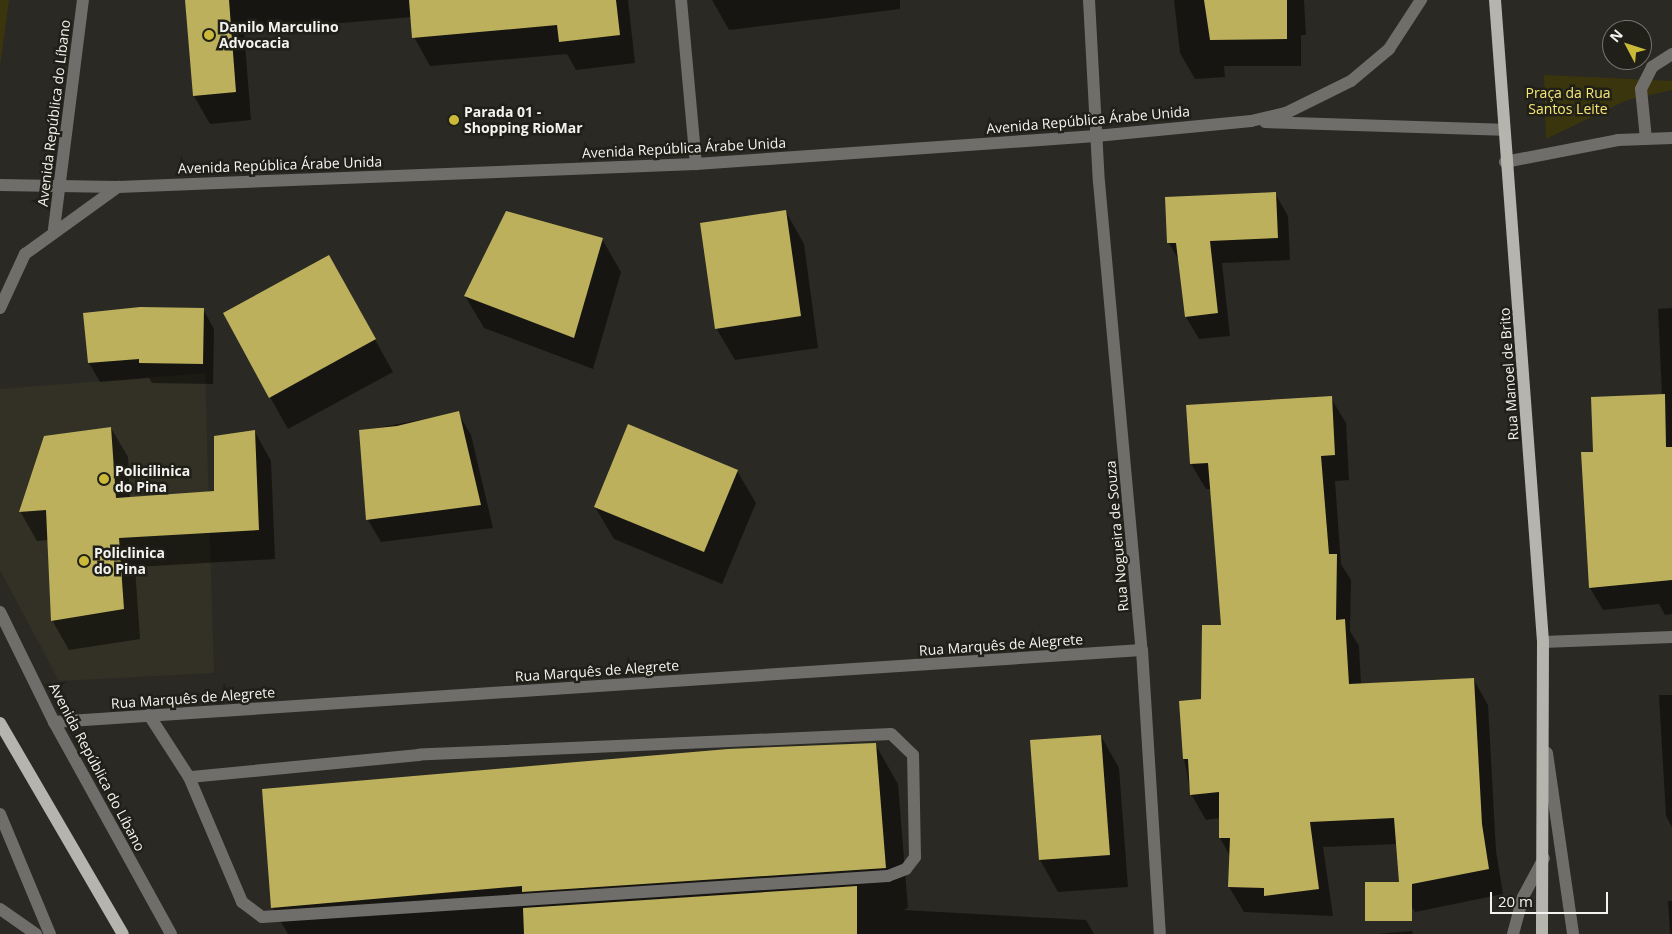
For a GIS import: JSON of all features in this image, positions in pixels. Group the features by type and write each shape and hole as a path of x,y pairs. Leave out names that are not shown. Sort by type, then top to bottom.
{"main road":[{"name":"Rua Manoel de Brito","path":"1495,0 1502,130 1543,642 1546,747 1542,934"},
{"path":"0,723 123,934"}],"street":[{"name":"Avenida República do Líbano","path":"54,230 84,0"},
{"path":"680,0 696,164"},
{"name":"Rua Nogueira de Souza","path":"1089,0 1096,136 1142,650 1160,934"},
{"name":"Avenida República Árabe Unida","path":"1250,121 1294,110 1352,81 1389,49 1421,0"},
{"path":"1646,139 1642,89 1652,67 1672,54"},
{"name":"Avenida República Árabe Unida","path":"0,185 60,189 696,164 1096,136 1250,121 1502,130"},
{"path":"1505,162 1618,140 1672,138"},
{"path":"0,308 24,254 54,230 118,187"},
{"name":"Avenida República do Líbano","path":"0,612 54,722 171,934"},
{"path":"1543,642 1672,637"},
{"name":"Rua Marquês de Alegrete","path":"54,722 1142,650"},
{"path":"149,715 188,777 242,902 262,918 888,876 906,869 916,857 913,755 891,734 419,756 188,777"},
{"name":"Rua Manoel de Brito","path":"1546,747 1573,934"},
{"path":"0,814 50,934"},
{"path":"1513,934 1523,897 1544,857"},
{"path":"0,909 36,934"}],"shaded area":[{"name":"Policilinica do Pina","path":"205,373 214,673 59,681 0,570 0,389"}],"green space":[{"path":"0,0 9,0 0,66"},
{"name":"Praça da Rua Santos Leite","path":"1544,75 1672,81 1672,90 1627,100 1546,139"}],"building":[{"path":"185,0 229,0 236,92 193,96"},
{"path":"409,0 616,0 620,35 559,42 557,25 412,38"},
{"path":"1204,0 1287,0 1287,39 1210,40"},
{"path":"1276,192 1278,238 1210,241 1218,313 1185,317 1176,243 1167,243 1165,197"},
{"path":"786,210 801,316 715,329 700,223"},
{"path":"506,211 603,238 574,338 464,296"},
{"path":"329,255 376,339 269,398 223,313"},
{"path":"140,307 204,308 203,364 139,363 139,359 88,363 83,313"},
{"path":"1665,394 1666,447 1672,447 1672,580 1589,588 1581,452 1593,452 1591,397"},
{"path":"1332,396 1335,455 1321,456 1329,554 1337,554 1336,620 1345,619 1349,684 1474,678 1482,824 1489,869 1412,884 1412,921 1365,921 1365,882 1399,882 1394,818 1310,822 1319,889 1264,896 1264,888 1228,887 1230,838 1219,838 1219,792 1190,795 1188,759 1183,759 1179,701 1201,699 1202,625 1221,625 1208,463 1190,464 1186,405"},
{"path":"459,411 481,505 366,520 359,430 397,426"},
{"path":"628,424 738,470 704,552 594,507"},
{"name":"Policlinica do Pina","path":"111,427 116,498 214,491 214,436 255,430 259,530 119,538 124,609 51,621 46,510 19,512 44,436"},
{"path":"1101,735 1110,855 1039,860 1030,740"},
{"path":"876,743 886,868 522,892 522,886 271,908 262,789 728,749"},
{"path":"857,886 857,934 524,934 523,908"}],"place":[{"name":"Danilo Marculino Advocacia","path":"209,35"},
{"name":"Parada 01 - Shopping RioMar","path":"454,120"},
{"name":"Policilinica do Pina","path":"104,479"},
{"name":"Policlinica do Pina","path":"84,561"}]}
